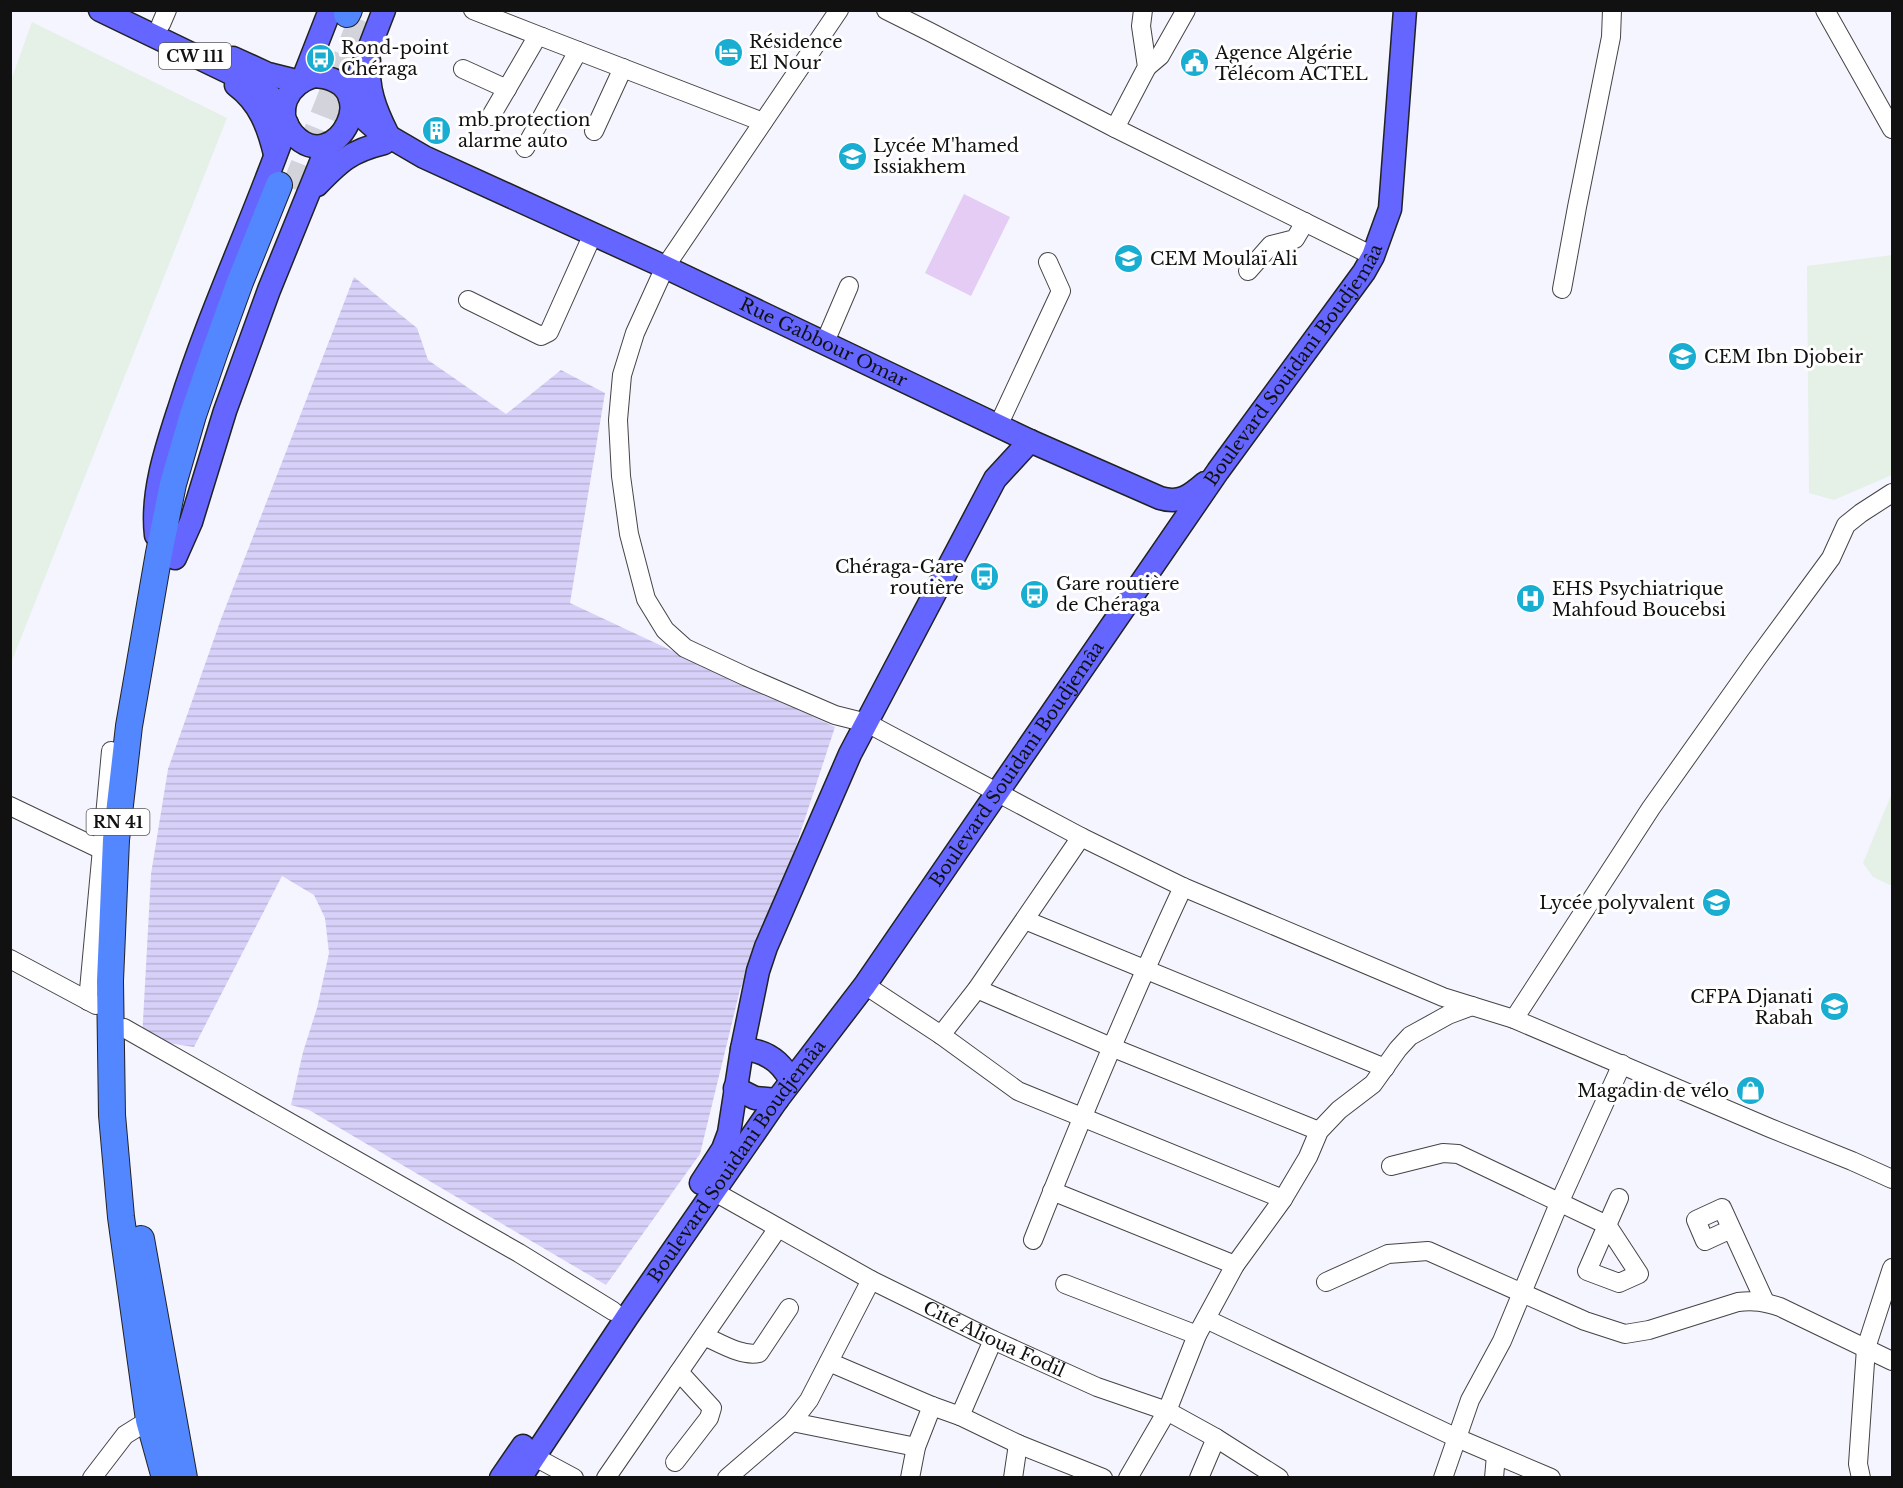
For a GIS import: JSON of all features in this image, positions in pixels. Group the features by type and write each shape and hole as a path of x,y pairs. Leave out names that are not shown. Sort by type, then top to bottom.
{"highway":[{"name":"RN 41","path":"165,1478 149,1420 121,1217 107,1014 127,899 136,806 167,556 208,417 255,286 294,189"},
{"name":"RN 41","path":"107,1014 128,1122 137,1215 184,1478"}],"main road":[{"name":"CW 111","path":"100,10 252,84 269,95 286,117"},
{"name":"CW 111","path":"133,10 164,17 258,70 302,81"},
{"name":"Boulevard Souidani Boudjemâa","path":"520,1478 713,1191 790,1081 866,985 1218,471 1364,272 1373,256 1389,209 1405,10"},
{"path":"294,189 344,158 386,140 371,96 368,74 370,48 357,11"},
{"path":"167,556 156,528 156,501 174,423 199,347 275,154 286,117 287,97 357,11"},
{"path":"294,189 348,125 351,99 370,48"},
{"path":"201,59 253,100 267,124 275,154"},
{"path":"302,81 314,76 336,81 351,99"},
{"name":"Rue Gabbour Omar","path":"351,99 366,120 386,140 665,267 1030,441 1160,498 1170,501 1182,499 1218,471"},
{"path":"286,117 292,133 299,140 318,146 333,142"},
{"name":"Rue Gabbour Omar","path":"333,142 361,139 386,140"},
{"path":"777,1100 755,1098 735,1088 758,971 766,947 850,754 995,479 1030,441"},
{"path":"1160,498 1167,509 1172,540"},
{"path":"742,1049 760,1052 775,1060 787,1073 790,1081"},
{"name":"Boulevard Souidani Boudjemâa","path":"501,1478 723,1149 731,1124 735,1088"}],"street":[{"path":"473,10 763,122"},
{"path":"839,10 665,267 634,333 622,375 618,420 621,476 629,534 646,599 665,630 685,648 835,715 867,723 1082,837 1183,887 1443,997 1514,1019 1893,1179"},
{"path":"886,10 1115,128 1373,256"},
{"path":"1143,10 1141,26 1147,67"},
{"path":"1115,128 1147,67 1160,56 1186,10"},
{"path":"1562,289 1576,207 1611,37 1612,10"},
{"path":"1825,10 1893,129"},
{"path":"491,116 537,37 542,37"},
{"path":"525,148 578,51"},
{"path":"594,131 623,68"},
{"path":"463,69 507,89"},
{"path":"1248,271 1271,245 1295,239 1305,222"},
{"path":"468,300 541,336 549,332 593,234"},
{"path":"998,426 1061,291 1048,262"},
{"path":"825,342 849,286"},
{"path":"1514,1019 1651,808 1831,558 1846,525 1893,493"},
{"path":"107,1014 102,850 111,751"},
{"path":"10,806 102,850"},
{"path":"941,1035 977,989 1082,837"},
{"path":"1033,1240 1111,1047 1183,887"},
{"path":"1025,920 1385,1068"},
{"path":"10,959 509,1248 613,1311"},
{"path":"866,985 941,1035 1018,1091 1283,1199"},
{"path":"977,989 1111,1047 1319,1131"},
{"path":"1128,1478 1167,1411 1201,1327 1235,1265 1283,1199 1308,1156 1319,1131 1339,1110 1373,1084 1410,1036 1472,1006"},
{"path":"1443,1478 1470,1400 1502,1341 1560,1202 1622,1064"},
{"path":"1391,1166 1443,1153 1458,1154 1607,1225 1619,1198"},
{"name":"Cité Alioua Fodil","path":"713,1191 871,1280 993,1341 1097,1387 1167,1411 1280,1478"},
{"path":"1052,1191 1235,1265"},
{"path":"606,1478 778,1228"},
{"path":"1731,1229 1765,1302"},
{"path":"1326,1282 1389,1254 1428,1251 1585,1321 1624,1334 1649,1330 1750,1300 1780,1307 1893,1361"},
{"path":"1861,1478 1857,1464 1866,1348 1893,1268"},
{"path":"727,1478 792,1422 809,1400 871,1280"},
{"path":"1065,1284 1201,1327 1551,1478"},
{"path":"704,1336 744,1352 759,1353 789,1308"},
{"path":"960,1416 993,1341"},
{"path":"829,1362 960,1416 1018,1444 1103,1478"},
{"path":"675,1462 709,1418 711,1408 679,1372"},
{"path":"910,1478 916,1448 932,1406"},
{"path":"92,1478 125,1435 149,1420"},
{"path":"792,1422 916,1448"},
{"path":"1199,1478 1216,1438"},
{"path":"1013,1478 1018,1444"},
{"path":"1494,1478 1496,1455"},
{"path":"533,1456 574,1478"}],"shaded area":[{"path":"32,22 227,118 11,663 10,83"},
{"path":"964,194 1010,217 971,296 925,273"},
{"path":"1892,255 1892,475 1834,500 1809,493 1807,266"},
{"path":"354,277 417,328 428,360 506,414 561,370 605,393 570,603 835,727 795,849 740,990 700,1154 606,1285 309,1110 291,1105 329,953 325,918 314,895 282,876 194,1047 142,1039 151,874 168,769 221,619"},
{"path":"1892,793 1892,886 1873,877 1863,863"}],"tunnel":[{"path":"294,189 364,13"}],"place":[{"name":"Résidence El Nour","path":"728,52"},
{"name":"Rond-point Chéraga","path":"320,58"},
{"name":"Agence Algérie Télécom ACTEL","path":"1194,63"},
{"name":"mb protection alarme auto","path":"437,130"},
{"name":"Lycée M'hamed Issiakhem","path":"852,156"},
{"name":"CEM Moulaï Ali","path":"1129,259"},
{"name":"CEM Ibn Djobeir","path":"1683,357"},
{"name":"Chéraga-Gare routière","path":"985,577"},
{"name":"Gare routière de Chéraga","path":"1035,594"},
{"name":"EHS Psychiatrique Mahfoud Boucebsi","path":"1531,599"},
{"name":"Lycée polyvalent","path":"1716,903"},
{"name":"CFPA Djanati Rabah","path":"1834,1007"},
{"name":"Magadin de vélo","path":"1750,1091"}]}
